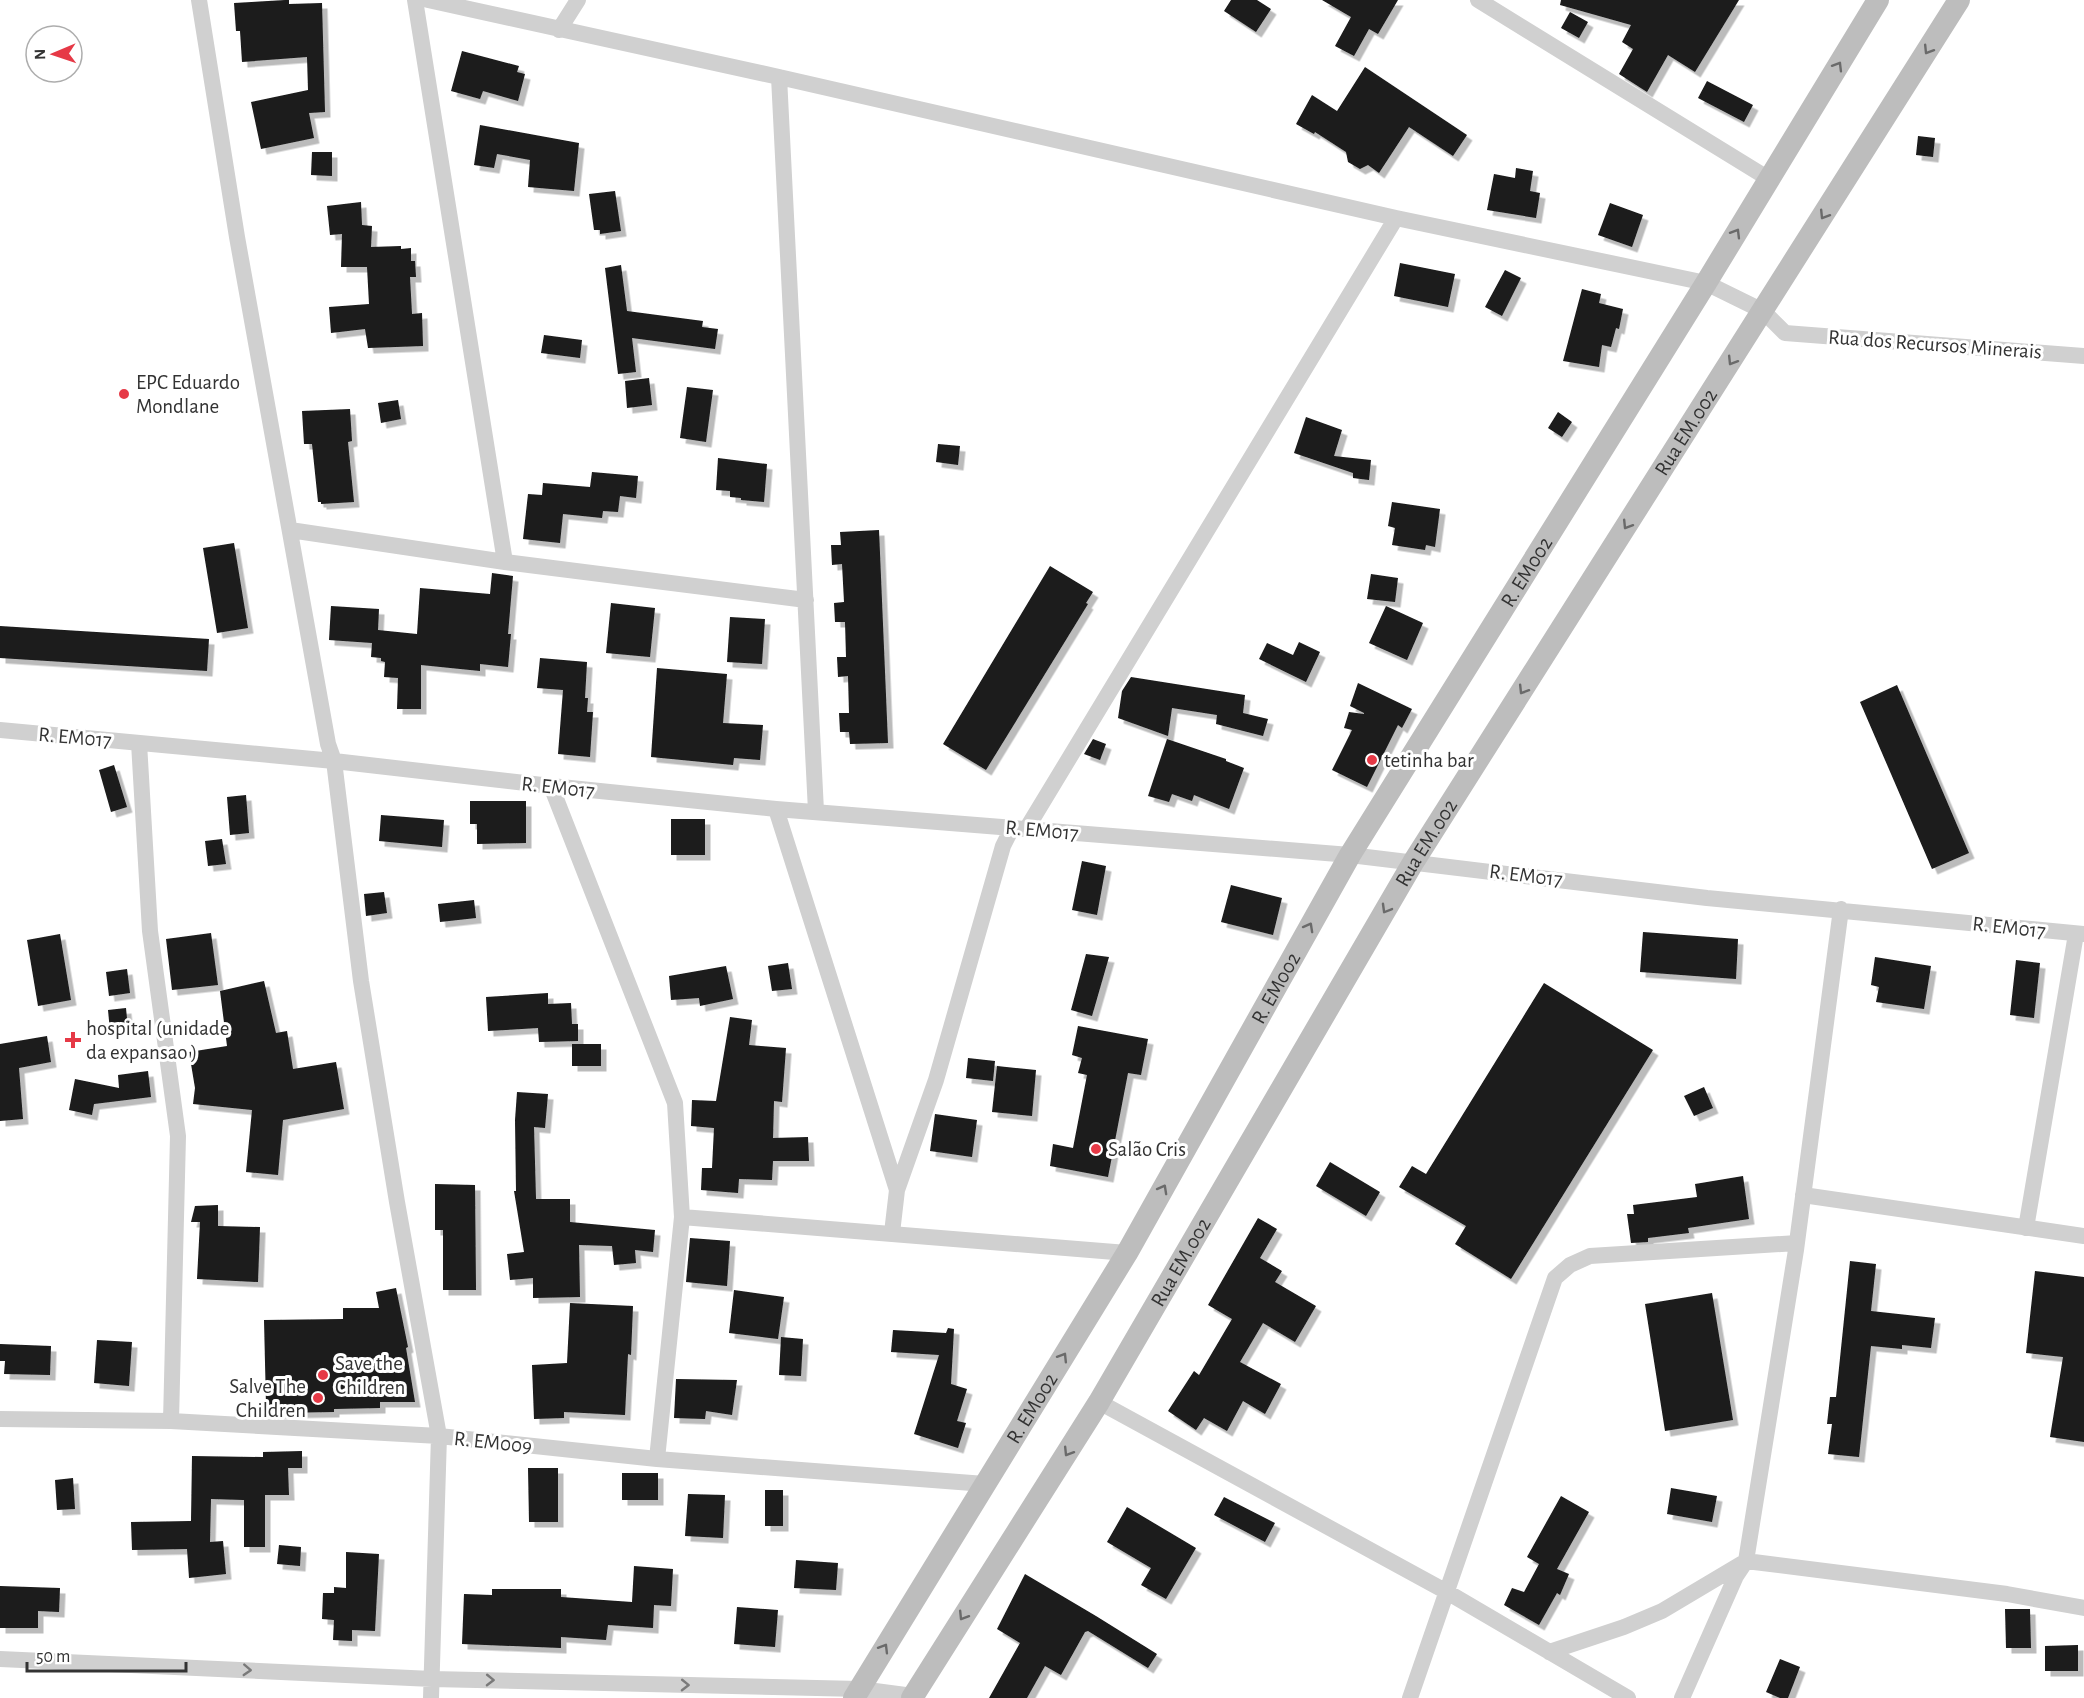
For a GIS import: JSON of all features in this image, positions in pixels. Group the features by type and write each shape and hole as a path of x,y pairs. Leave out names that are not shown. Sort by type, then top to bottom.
{"street":[{"path":"199,0 234,215 328,744 334,761 361,981 397,1202 439,1436 431,1698"},
{"path":"416,0 505,562"},
{"path":"428,0 1396,218 1706,283 1763,311"},
{"path":"559,30 578,0"},
{"path":"1478,0 1769,179"},
{"path":"1706,283 1878,0"},
{"name":"Rua EM.002","path":"912,1697 1099,1402 1414,861 1959,0"},
{"path":"778,77 816,811"},
{"path":"892,1233 897,1190 936,1080 1003,846 1019,828 1396,218"},
{"name":"R. EM002","path":"857,1693 1127,1253 1350,855 1706,283"},
{"name":"Rua dos Recursos Minerais","path":"1763,311 1785,333 2084,356"},
{"path":"290,530 505,562 806,600"},
{"name":"R. EM017","path":"0,730 334,761 551,786 776,808 1414,861 1707,898 1841,909 2080,934"},
{"path":"139,743 150,931 178,1136 171,1420"},
{"path":"551,786 675,1103 682,1216 657,1459"},
{"path":"776,808 897,1190"},
{"path":"1682,1698 1736,1576 1746,1561 1797,1243 1841,909"},
{"path":"2026,1228 2080,934"},
{"path":"1803,1195 2084,1236"},
{"path":"682,1216 1127,1253"},
{"path":"1410,1698 1554,1278 1569,1265 1590,1256 1797,1243"},
{"path":"1099,1402 1447,1592 1628,1698"},
{"name":"R. EM009","path":"0,1419 171,1420 439,1436 657,1459 985,1484"},
{"path":"1549,1652 1624,1627 1662,1611 1746,1561 2007,1594 2084,1608"},
{"path":"0,1659 432,1679 857,1693 912,1697"}],"building":[{"path":"289,0 289,4 322,3 325,112 309,113 314,138 261,149 251,102 308,90 307,57 242,62 240,31 236,31 234,3"},
{"path":"1231,0 1257,0 1271,9 1256,32 1224,11"},
{"path":"1322,0 1398,0 1378,34 1369,29 1354,56 1335,46 1351,17"},
{"path":"1561,0 1739,0 1695,72 1668,55 1647,92 1619,74 1633,49 1622,42 1631,25 1560,5"},
{"path":"1570,12 1588,22 1579,38 1561,28"},
{"path":"462,51 519,66 517,72 525,74 518,101 483,91 480,99 451,91"},
{"path":"1365,67 1467,135 1453,156 1409,127 1379,173 1368,165 1360,169 1348,162 1346,152 1315,132 1314,134 1296,124 1312,95 1337,111"},
{"path":"1707,81 1753,105 1744,122 1698,98"},
{"path":"480,125 579,143 574,191 528,187 530,160 497,154 494,168 474,165"},
{"path":"1918,136 1935,138 1933,157 1916,155"},
{"path":"312,152 332,152 332,176 311,175"},
{"path":"1516,168 1533,171 1530,191 1540,193 1536,218 1487,210 1494,174 1515,178"},
{"path":"615,191 621,231 600,234 600,230 594,230 589,194"},
{"path":"361,202 362,225 372,226 371,247 411,248 411,261 415,261 416,277 410,277 412,314 422,313 423,346 368,348 365,329 331,333 329,307 369,304 367,267 341,267 342,234 330,235 327,206"},
{"path":"1610,203 1643,215 1632,247 1598,235"},
{"path":"1400,263 1455,274 1448,307 1394,296"},
{"path":"621,265 627,311 703,321 702,327 718,329 715,349 632,338 636,372 618,374 605,268"},
{"path":"1505,270 1521,278 1502,316 1485,307"},
{"path":"1582,289 1601,294 1599,303 1623,309 1619,329 1616,328 1611,347 1602,345 1599,367 1563,361"},
{"path":"544,335 582,340 580,358 541,353"},
{"path":"649,378 652,405 627,408 625,381"},
{"path":"687,387 713,390 706,442 680,438"},
{"path":"398,400 401,419 381,423 378,403"},
{"path":"350,409 352,441 348,442 354,502 321,504 318,502 312,444 304,444 302,411"},
{"path":"1558,412 1572,422 1562,437 1548,428"},
{"path":"1306,417 1342,430 1334,456 1371,460 1369,480 1353,478 1353,473 1294,453"},
{"path":"938,444 960,446 958,465 936,462"},
{"path":"718,458 767,464 764,502 741,500 741,498 730,497 730,491 716,490"},
{"path":"592,472 638,476 636,498 620,496 618,512 603,511 602,518 563,514 560,543 523,539 528,494 542,495 543,483 590,487"},
{"path":"1392,502 1440,509 1435,547 1426,545 1425,550 1392,545 1395,528 1388,526"},
{"path":"879,530 888,743 850,744 849,732 840,732 839,713 849,713 848,676 838,677 837,657 846,657 845,622 835,622 834,603 844,602 842,564 832,565 831,545 841,545 840,532"},
{"path":"234,543 248,628 217,633 203,548"},
{"path":"1050,566 1093,592 1086,603 1088,604 986,770 943,744"},
{"path":"492,573 513,576 508,634 511,634 508,667 480,664 480,671 421,665 421,709 397,709 398,678 384,677 385,662 381,661 381,658 371,657 372,643 329,640 331,606 379,609 378,630 417,634 420,588 490,594"},
{"path":"1371,574 1398,578 1395,602 1367,599"},
{"path":"611,603 655,608 650,657 606,653"},
{"path":"1386,606 1423,623 1407,660 1369,643"},
{"path":"730,617 765,619 762,664 727,662"},
{"path":"0,626 209,639 207,671 0,658"},
{"path":"1299,642 1320,652 1306,682 1259,659 1267,643 1293,655"},
{"path":"540,658 587,662 585,698 588,698 587,712 593,712 590,757 558,754 563,690 537,688"},
{"path":"657,668 727,674 723,723 763,725 760,760 734,758 733,765 651,757"},
{"path":"1131,677 1245,695 1243,713 1268,719 1263,736 1216,724 1217,715 1172,708 1168,736 1118,718 1122,691"},
{"path":"1358,683 1412,709 1402,728 1398,725 1367,787 1332,770 1352,730 1344,728 1349,712 1364,714 1350,706"},
{"path":"1897,685 1969,853 1932,869 1860,702"},
{"path":"1093,739 1106,744 1100,760 1084,754"},
{"path":"1167,739 1226,759 1244,768 1229,809 1194,795 1192,801 1172,794 1169,802 1148,796"},
{"path":"114,765 127,807 111,812 99,770"},
{"path":"246,795 249,833 230,835 227,797"},
{"path":"470,801 526,801 526,843 477,844 477,824 470,824"},
{"path":"381,815 444,820 442,847 379,841"},
{"path":"671,819 705,819 705,855 671,855"},
{"path":"222,839 226,864 208,866 205,841"},
{"path":"1082,861 1106,866 1097,915 1072,910"},
{"path":"1231,885 1282,898 1273,935 1221,922"},
{"path":"384,892 387,913 366,916 364,894"},
{"path":"474,900 476,918 440,922 438,904"},
{"path":"1643,932 1738,939 1736,979 1640,972"},
{"path":"211,933 218,985 172,990 166,939"},
{"path":"60,934 71,1000 38,1006 27,940"},
{"path":"1086,954 1109,957 1092,1016 1071,1010"},
{"path":"1875,957 1931,966 1924,1009 1876,1002 1879,987 1871,985"},
{"path":"2016,960 2040,963 2034,1018 2010,1015"},
{"path":"788,963 792,989 772,991 768,966"},
{"path":"726,966 733,999 700,1006 699,998 671,1000 669,976"},
{"path":"127,969 130,993 109,996 106,972"},
{"path":"264,981 276,1033 287,1031 293,1069 336,1062 344,1109 283,1120 278,1175 246,1172 252,1110 193,1104 195,1088 189,1052 227,1046 220,991"},
{"path":"1544,983 1653,1050 1511,1279 1455,1244 1466,1226 1399,1187 1412,1166 1426,1174"},
{"path":"548,993 548,1004 571,1003 572,1024 578,1024 578,1041 539,1042 538,1028 488,1031 486,997"},
{"path":"126,1008 128,1029 110,1031 108,1010"},
{"path":"730,1017 752,1020 749,1045 786,1048 782,1102 774,1101 773,1138 808,1137 809,1161 773,1161 772,1180 739,1179 738,1193 701,1190 702,1168 712,1168 714,1128 691,1126 692,1100 716,1101"},
{"path":"1078,1026 1148,1039 1141,1075 1128,1073 1108,1177 1050,1166 1053,1144 1073,1148 1087,1075 1078,1073 1082,1058 1072,1055"},
{"path":"47,1036 51,1062 19,1068 23,1119 0,1121 0,1044"},
{"path":"572,1044 601,1044 601,1066 572,1066"},
{"path":"968,1058 995,1061 993,1081 966,1078"},
{"path":"997,1066 1036,1070 1032,1116 992,1112"},
{"path":"148,1071 151,1097 94,1104 92,1115 69,1110 75,1079 119,1088 118,1075"},
{"path":"1704,1087 1713,1108 1694,1116 1684,1096"},
{"path":"517,1092 548,1094 545,1128 534,1127 536,1199 570,1199 570,1222 655,1230 653,1252 635,1250 636,1263 614,1265 612,1246 579,1245 580,1297 533,1298 533,1278 510,1280 507,1254 524,1252 514,1191 516,1191"},
{"path":"935,1114 977,1120 972,1157 930,1151"},
{"path":"1330,1162 1380,1192 1366,1216 1316,1186"},
{"path":"1743,1176 1749,1219 1688,1228 1689,1233 1648,1238 1648,1242 1631,1243 1627,1214 1634,1214 1633,1205 1697,1197 1695,1184"},
{"path":"435,1184 475,1185 476,1290 443,1290 443,1230 435,1230"},
{"path":"218,1205 218,1226 260,1227 258,1282 197,1279 200,1222 191,1222 195,1206"},
{"path":"1258,1218 1277,1229 1260,1258 1282,1271 1275,1282 1316,1306 1295,1342 1263,1323 1240,1362 1281,1384 1265,1414 1243,1401 1227,1431 1204,1418 1196,1430 1168,1411 1194,1371 1199,1375 1232,1319 1208,1305"},
{"path":"690,1238 730,1241 727,1286 686,1282"},
{"path":"1850,1261 1876,1264 1871,1311 1935,1318 1931,1348 1902,1345 1902,1349 1871,1346 1859,1457 1828,1454 1832,1424 1827,1424 1830,1397 1836,1397"},
{"path":"2035,1271 2084,1277 2084,1442 2050,1437 2063,1357 2026,1353"},
{"name":"Save the Children","path":"396,1288 408,1347 406,1348 415,1402 380,1402 380,1408 334,1409 334,1412 275,1413 275,1405 266,1405 264,1320 343,1319 343,1308 379,1308 376,1292"},
{"path":"734,1290 784,1297 778,1339 729,1333"},
{"path":"1712,1293 1733,1420 1665,1431 1645,1304"},
{"path":"570,1303 633,1306 625,1415 564,1412 564,1418 534,1419 532,1365 567,1363"},
{"path":"948,1328 954,1329 951,1384 967,1389 957,1421 966,1423 958,1448 914,1434 939,1355 891,1352 893,1330 946,1333"},
{"path":"781,1337 803,1339 801,1376 779,1375"},
{"path":"97,1340 132,1342 129,1386 94,1383"},
{"path":"0,1344 51,1346 50,1375 4,1374 5,1361 0,1361"},
{"path":"676,1379 737,1380 732,1415 706,1411 705,1419 674,1418"},
{"path":"302,1451 302,1468 288,1468 289,1495 265,1495 265,1547 244,1547 244,1500 211,1499 210,1542 223,1541 226,1574 189,1578 187,1549 132,1550 131,1522 191,1521 192,1456 263,1457 263,1452"},
{"path":"528,1468 558,1468 558,1522 529,1522"},
{"path":"622,1473 658,1473 658,1500 622,1500"},
{"path":"73,1478 75,1509 57,1510 55,1480"},
{"path":"1671,1488 1717,1496 1712,1522 1667,1514"},
{"path":"765,1490 783,1490 783,1526 765,1526"},
{"path":"688,1494 725,1495 723,1538 685,1536"},
{"path":"1561,1496 1589,1512 1557,1569 1569,1574 1560,1595 1557,1593 1539,1625 1504,1605 1512,1588 1524,1592 1539,1564 1527,1557"},
{"path":"1224,1497 1275,1523 1265,1542 1214,1515"},
{"path":"1127,1507 1196,1548 1166,1599 1141,1585 1151,1568 1107,1542"},
{"path":"279,1545 301,1547 300,1566 277,1564"},
{"path":"346,1552 379,1554 375,1631 352,1630 352,1641 333,1640 334,1620 322,1619 323,1593 334,1593 334,1587 346,1588"},
{"path":"796,1560 838,1563 836,1590 794,1588"},
{"path":"634,1566 673,1569 671,1606 654,1605 653,1628 608,1625 606,1640 561,1637 561,1648 462,1644 464,1594 492,1595 492,1589 561,1589 561,1597 632,1602"},
{"path":"1025,1574 1157,1654 1148,1668 1088,1631 1085,1632 1061,1675 1045,1666 1027,1698 989,1698 1020,1643 997,1629"},
{"path":"0,1586 60,1588 59,1612 38,1611 38,1628 0,1628"},
{"path":"737,1607 778,1610 775,1647 734,1644"},
{"path":"2005,1609 2030,1609 2031,1648 2006,1648"},
{"path":"2078,1645 2078,1671 2045,1671 2045,1646"},
{"path":"1780,1659 1800,1667 1788,1698 1780,1698 1766,1692"}],"place":[{"name":"EPC Eduardo Mondlane","path":"124,394"},
{"name":"tetinha bar","path":"1372,760"},
{"name":"hospital (unidade da expansao )","path":"73,1040"},
{"name":"Salão Cris","path":"1096,1149"},
{"name":"Save the Children","path":"323,1375"},
{"name":"Salve The Children","path":"318,1398"}]}
